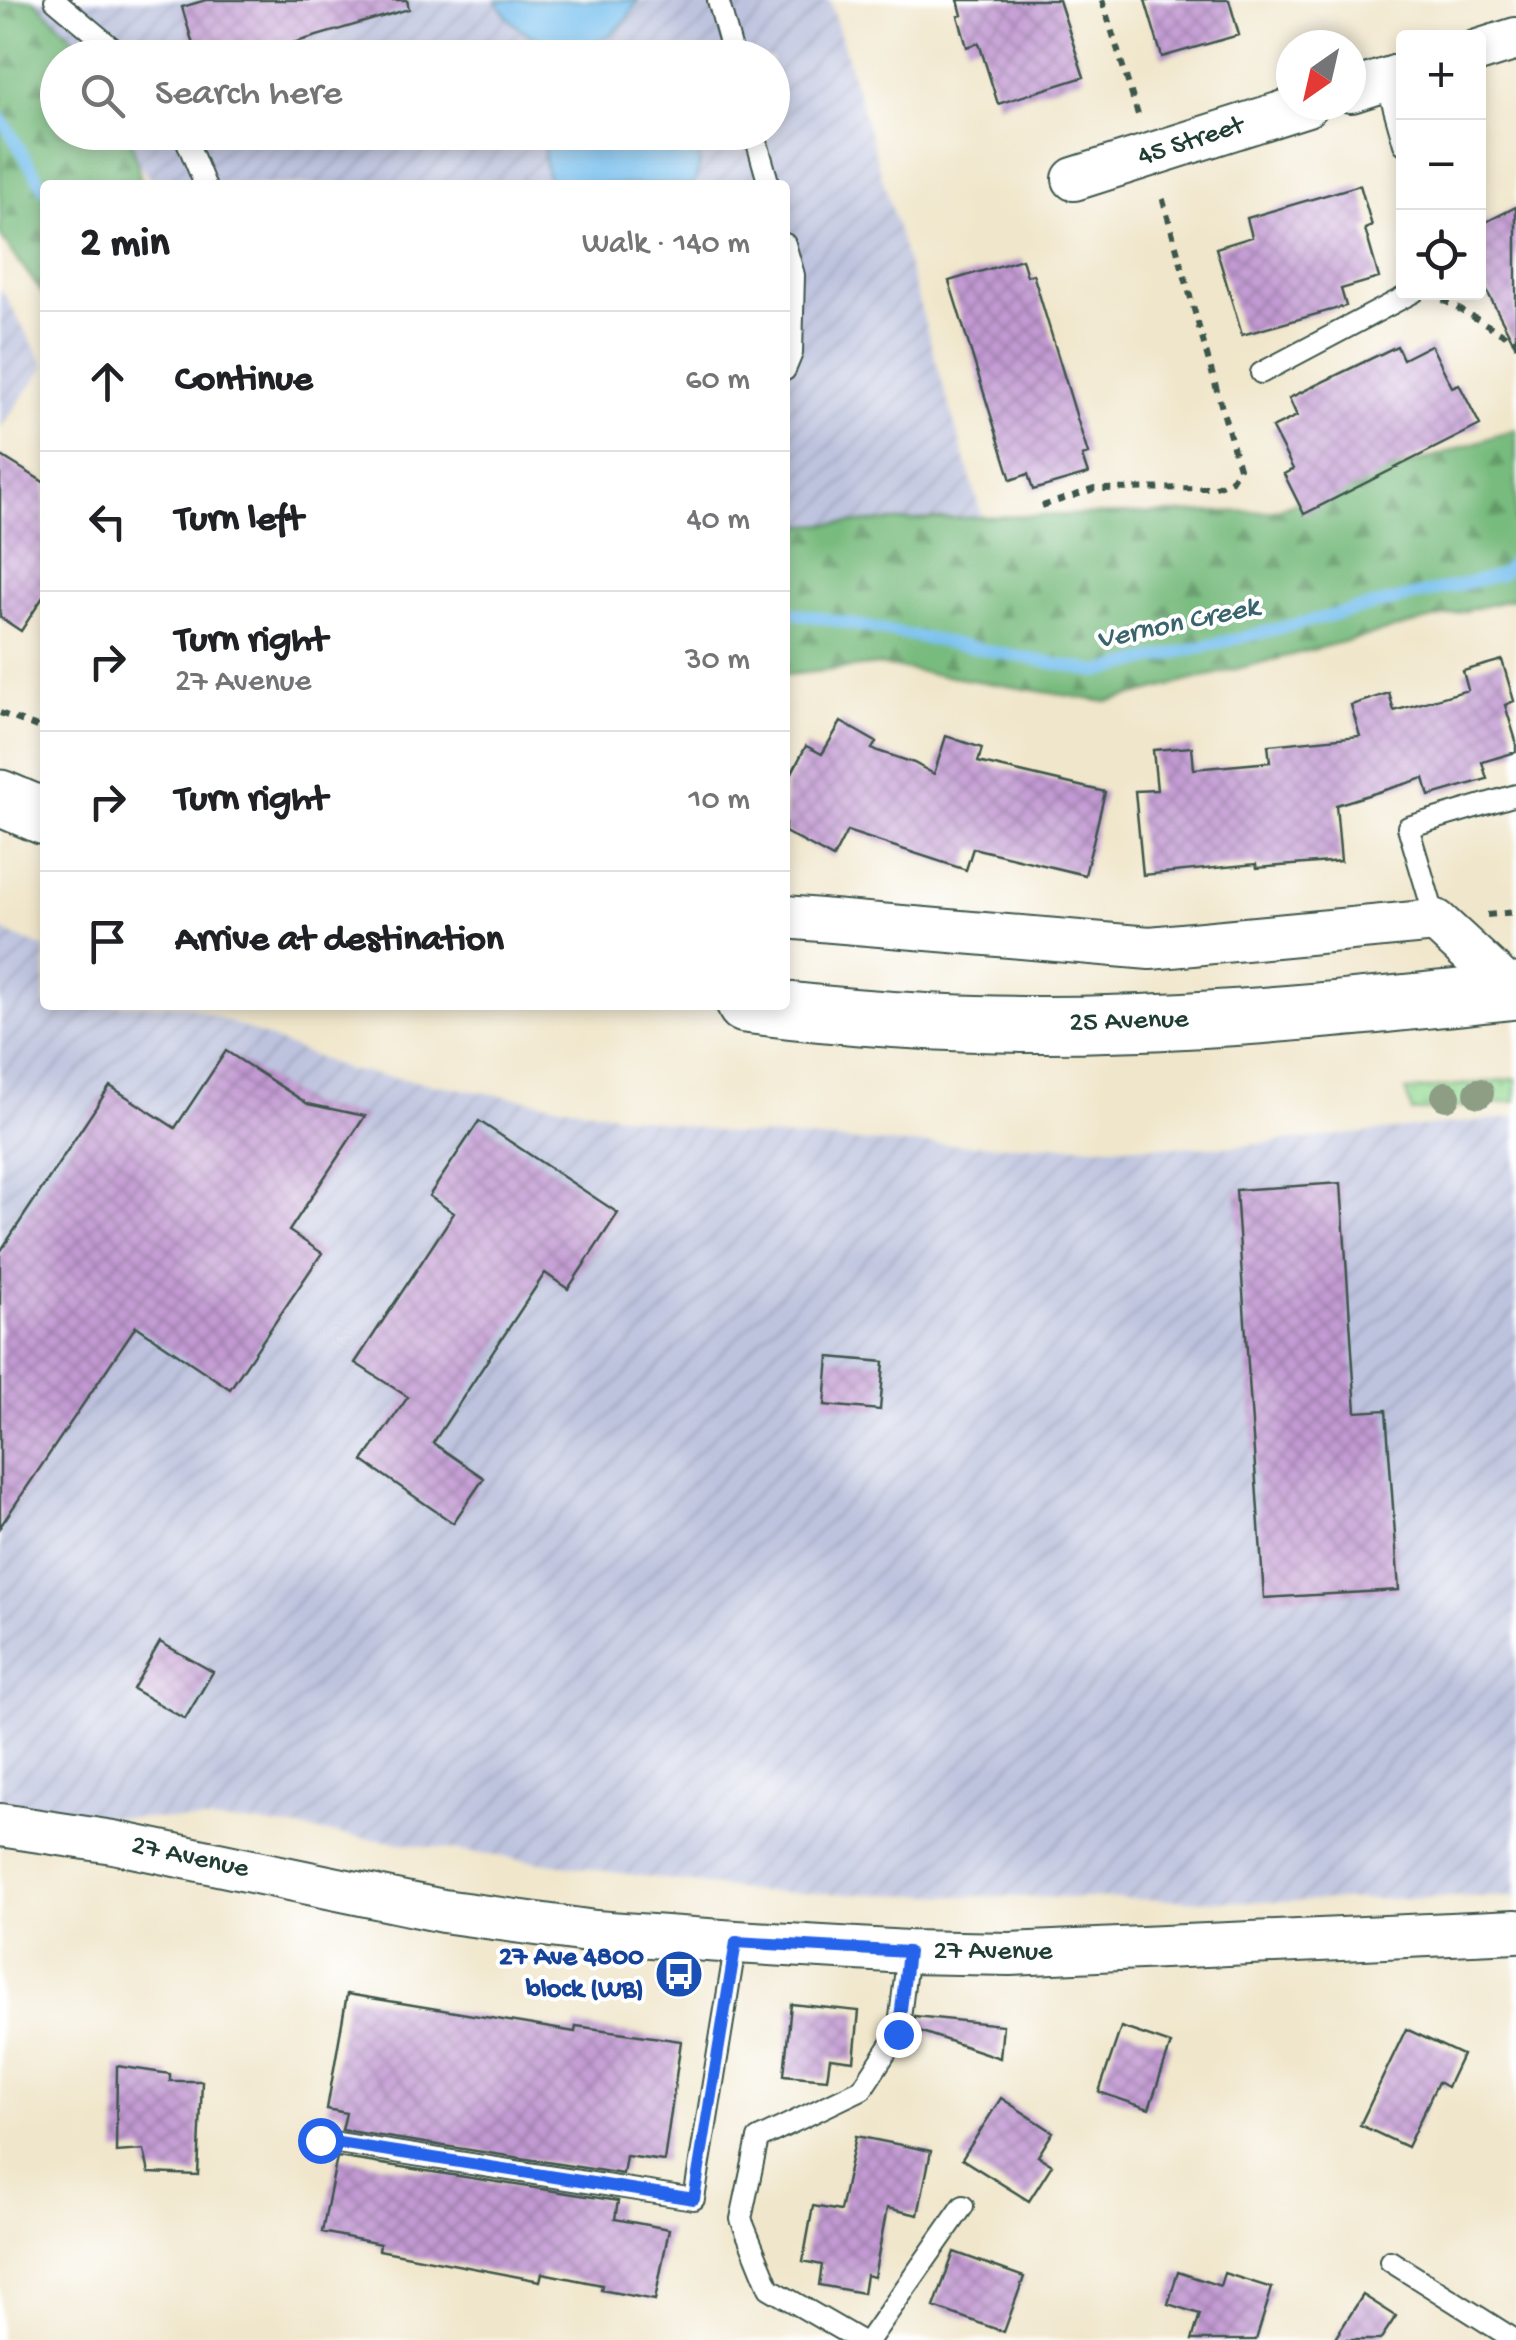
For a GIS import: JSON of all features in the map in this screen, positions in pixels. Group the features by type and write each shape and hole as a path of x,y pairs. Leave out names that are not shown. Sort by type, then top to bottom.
{"main road":[{"path":"0,798 40,815"},
{"name":"25 Avenue","path":"790,1010 894,1020 1119,1024 1269,1015 1514,991"}],"street":[{"path":"1486,48 1516,39"},
{"name":"45 Street","path":"1074,179 1276,115"},
{"path":"790,917 1150,948 1436,921"},
{"name":"25 Avenue","path":"1436,921 1514,991"},
{"name":"27 Avenue","path":"0,1824 112,1842 443,1911 594,1932 908,1952 1010,1954 1516,1931"}],"lane":[{"path":"55,0 103,40"},
{"path":"718,0 729,40"},
{"path":"1380,82 1396,123"},
{"path":"190,150 203,180"},
{"path":"759,150 768,180"},
{"path":"790,262 794,276 790,358"},
{"path":"1261,373 1399,300"},
{"path":"1436,921 1408,827 1516,795"},
{"path":"320,2140 694,2199 736,1942"},
{"path":"859,2340 769,2288 742,2219 758,2139 862,2089 898,2034 908,1952"},
{"path":"869,2340 963,2206"},
{"path":"1390,2261 1515,2340"}],"path":[{"path":"1042,506 1094,489 1213,488 1231,481 1240,468 1102,0"},
{"path":"1444,300 1516,340"},
{"path":"0,713 40,728"}],"shaded area":[{"path":"0,0 830,0 982,517 790,526 790,180 152,180 123,150 790,150 790,40 40,40"},
{"path":"0,287 40,357 40,373 0,428"},
{"path":"0,930 40,946 40,1010 199,1010 348,1070 735,1134 902,1144 1229,1147 1516,1117 1516,1897 1276,1902 758,1892 263,1824 0,1811"}],"green space":[{"path":"0,0 34,0 76,40 40,40 40,150 134,150 141,180 40,180 40,290 0,235"},
{"path":"1516,429 1516,598 1106,702 878,665 790,674 790,526 1271,511"},
{"path":"1516,1079 1516,1101 1412,1112 1406,1091"}],"water":[{"path":"496,0 638,0 625,21 598,40 541,40 507,16"},
{"path":"698,150 700,164 695,180 549,180 544,152"}],"building":[{"path":"206,0 407,0 409,9 303,40 192,40 182,7"},
{"path":"958,0 1059,0 1084,77 998,104 979,43 967,47 958,16 962,15"},
{"path":"1145,0 1229,0 1239,35 1162,57"},
{"path":"1360,185 1372,226 1365,229 1379,278 1341,289 1346,306 1242,335 1216,248 1252,237 1247,218"},
{"path":"1516,207 1516,347 1486,289 1486,222"},
{"path":"1022,259 1027,276 1033,274 1088,454 1082,456 1088,474 1033,490 1028,474 1011,480 949,281"},
{"path":"1431,345 1452,387 1459,384 1480,425 1304,514 1284,474 1293,469 1272,428 1297,416 1289,398 1397,346 1403,359"},
{"path":"0,455 40,480 40,602 21,631 0,617"},
{"path":"1502,660 1514,701 1505,705 1516,752 1482,762 1487,779 1429,796 1424,778 1336,805 1341,861 1257,868 1256,864 1143,875 1135,791 1157,790 1153,750 1192,747 1194,769 1270,762 1268,745 1360,736 1351,705 1389,693 1394,711 1468,690 1463,671"},
{"path":"841,722 876,742 872,749 934,774 946,736 982,748 978,762 1105,792 1085,875 973,848 966,870 847,831 833,858 790,835 790,776 806,746 822,754"},
{"path":"226,1051 308,1104 365,1116 289,1231 322,1253 230,1389 136,1326 0,1527 0,1252 110,1086 175,1128"},
{"path":"479,1121 618,1213 568,1289 545,1273 433,1443 484,1478 453,1523 363,1461 408,1397 355,1363 454,1213 429,1196"},
{"path":"1341,1183 1356,1412 1386,1410 1399,1590 1264,1598 1236,1190"},
{"path":"829,1357 884,1362 880,1410 825,1405"},
{"path":"160,1642 213,1672 185,1719 133,1689"},
{"path":"347,1994 575,2032 576,2026 681,2041 664,2161 626,2156 623,2174 342,2130 346,2113 327,2109"},
{"path":"791,2004 859,2011 854,2061 830,2058 827,2079 784,2075"},
{"path":"914,2016 1003,2025 1000,2058 913,2029"},
{"path":"1121,2027 1171,2044 1149,2109 1099,2092"},
{"path":"1406,2029 1462,2055 1447,2087 1438,2082 1407,2147 1360,2125"},
{"path":"117,2066 170,2074 170,2081 202,2081 198,2175 149,2173 144,2150 116,2152"},
{"path":"1001,2098 1053,2132 1038,2156 1052,2165 1029,2201 962,2159"},
{"path":"856,2136 931,2151 918,2215 887,2208 874,2277 866,2275 863,2293 819,2285 822,2265 803,2261 813,2206 840,2211"},
{"path":"337,2157 618,2201 615,2219 669,2229 655,2300 542,2273 540,2281 379,2250 380,2244 322,2232"},
{"path":"954,2252 1024,2277 1004,2332 934,2307"},
{"path":"1178,2272 1220,2286 1224,2273 1272,2288 1256,2340 1192,2340 1200,2314 1168,2304"},
{"path":"1363,2295 1396,2316 1380,2340 1334,2340"}],"waterway":[{"name":"Vernon Creek","path":"0,116 40,182"},
{"name":"Vernon Creek","path":"790,612 1098,672 1500,575 1516,560"}],"place":[{"name":"27 Ave 4800 block (WB)","path":"679,1974"}],"route":[{"path":"320,2140 694,2199 736,1942 908,1952 898,2034"}]}
